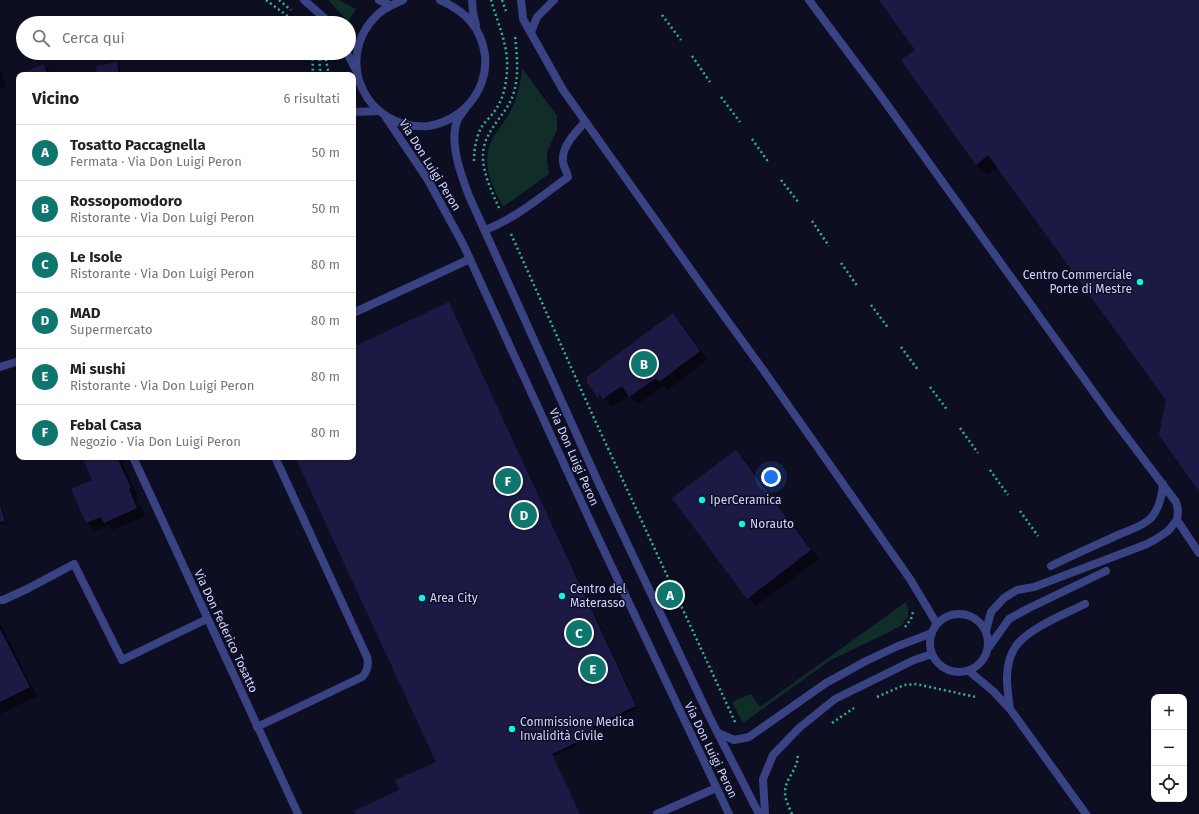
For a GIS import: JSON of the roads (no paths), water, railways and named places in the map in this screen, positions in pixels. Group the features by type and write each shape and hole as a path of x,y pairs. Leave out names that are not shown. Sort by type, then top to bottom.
{"street":[{"path":"304,0 322,16"},
{"path":"378,0 390,5"},
{"path":"357,72 356,56 360,41 367,26 377,14 390,5 403,0"},
{"path":"440,0 454,6 467,16 477,29"},
{"path":"356,112 382,113 396,121 408,125 420,126 444,122 465,109 474,98 481,85 485,71 483,43 477,29 473,13 472,0"},
{"path":"521,0 523,19 563,90 764,371 910,579 937,624"},
{"path":"531,32 538,17 554,0"},
{"path":"809,0 880,95 1105,408 1176,502 1178,510 1177,520 1168,531 1147,544 1034,587 1017,590 1004,598 991,612 986,630"},
{"path":"351,60 357,72"},
{"name":"Via Don Luigi Peron","path":"357,72 365,94 371,103 382,113 438,196 470,259 592,525 729,814"},
{"name":"Via Don Luigi Peron","path":"465,109 458,120 455,131 455,144 462,176 599,484 679,654 759,814"},
{"path":"485,230 505,221 568,177 563,162 565,149 574,134 585,122"},
{"path":"356,312 470,259"},
{"path":"0,367 16,362"},
{"name":"Via Don Federico Tosatto","path":"134,460 298,814"},
{"path":"257,727 362,677 366,673 368,663 367,657 276,460"},
{"path":"1051,566 1136,528 1151,518 1162,494 1163,484"},
{"path":"1177,520 1199,553"},
{"path":"0,600 27,589 74,564 122,660 207,619"},
{"path":"989,647 989,638 981,622 973,616 964,614 954,614 944,617 937,624 930,640 932,654 936,662 943,668 951,671 969,671 982,662 989,647 1009,619 1106,571"},
{"path":"1010,710 1006,682 1010,660 1016,646 1030,634 1085,604"},
{"path":"718,733 734,740 749,738 826,683 866,661 898,646 932,633"},
{"path":"765,814 762,779 773,755 796,732 835,699 914,660 932,654"},
{"path":"969,671 993,691 1010,710 1086,814"},
{"path":"657,814 716,788"}],"place":[{"name":"Centro Commerciale Porte di Mestre","path":"1140,282"},
{"name":"Rossopomodoro","path":"644,364"},
{"name":"Febal Casa","path":"508,481"},
{"name":"IperCeramica","path":"702,500"},
{"name":"MAD","path":"524,515"},
{"name":"Norauto","path":"742,524"},
{"name":"Tosatto Paccagnella","path":"670,595"},
{"name":"Centro del Materasso","path":"562,596"},
{"name":"Area City","path":"422,598"},
{"name":"Le Isole","path":"579,633"},
{"name":"Mi sushi","path":"593,669"},
{"name":"Commissione Medica Invalidità Civile","path":"512,729"}]}
